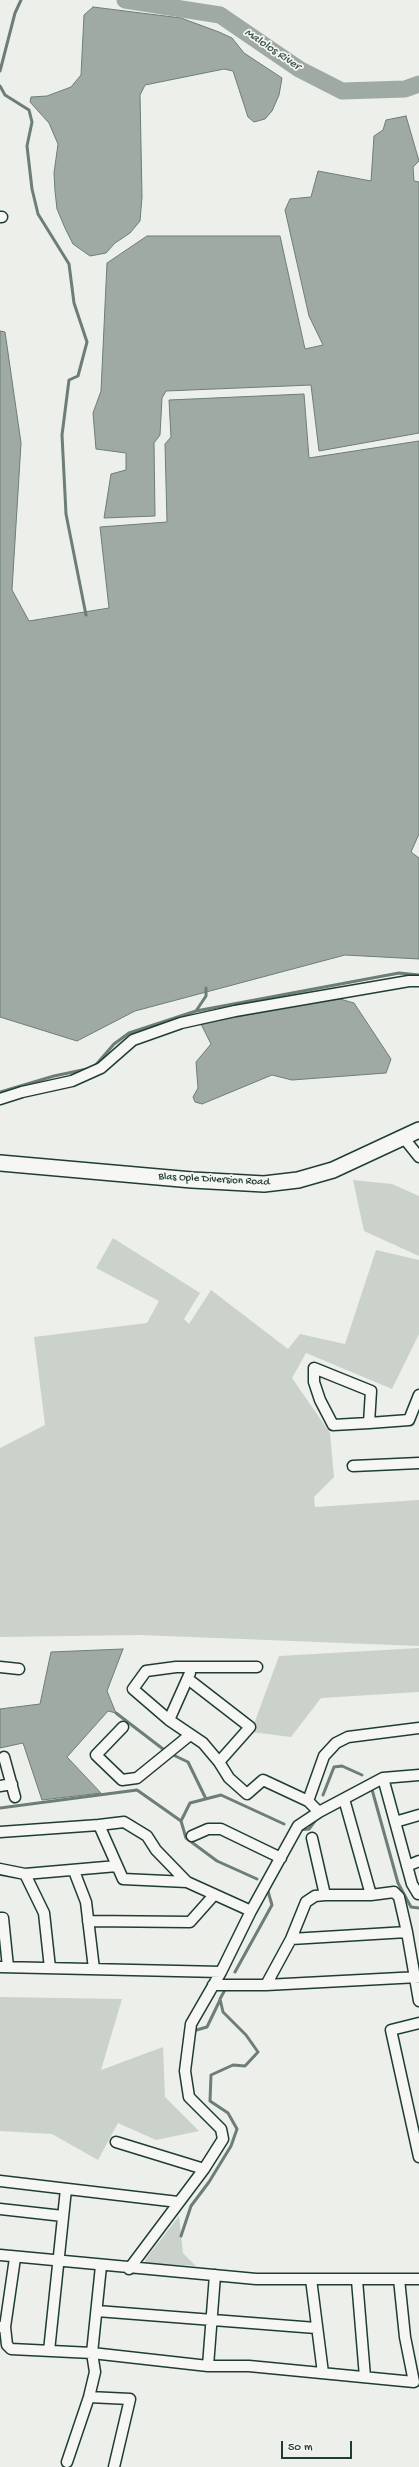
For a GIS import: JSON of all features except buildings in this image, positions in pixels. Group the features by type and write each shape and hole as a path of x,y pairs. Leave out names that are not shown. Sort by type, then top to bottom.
{"main road":[{"name":"Blas Ople Diversion Road","path":"0,1163 192,1180 264,1184 298,1180 333,1170 419,1130"}],"street":[{"path":"0,1099 22,1092 72,1081 102,1068 133,1040 181,1023 250,1008 409,981 419,981"},
{"path":"403,1137 419,1157"},
{"path":"369,1423 371,1391 314,1368 314,1382 320,1400 333,1424 369,1423 414,1420 419,1395"},
{"path":"353,1466 419,1462"},
{"path":"257,1666 191,1667 146,1671 133,1689 169,1720 203,1743 219,1762 229,1778 247,1794 263,1780 308,1801 319,1812"},
{"path":"0,1667 19,1668"},
{"path":"169,1720 188,1679 191,1667"},
{"path":"188,1679 250,1727 219,1762"},
{"path":"123,1727 96,1755 122,1780 136,1778 190,1735"},
{"path":"308,1801 324,1756 336,1743 348,1737 419,1728"},
{"path":"4,1757 15,1798"},
{"path":"129,2269 204,2169 223,2139 221,2129 189,2097 185,2071 191,2024 221,1972 251,1911 298,1826 319,1812 383,1778 419,1775"},
{"path":"383,1778 412,1884 418,1894"},
{"path":"0,1786 12,1784"},
{"path":"344,1799 371,1895"},
{"path":"395,1822 419,1815"},
{"path":"0,1832 124,1822 147,1836 156,1850 187,1882 251,1911"},
{"path":"99,1824 123,1879 187,1882"},
{"path":"192,1836 208,1830 220,1829 281,1858"},
{"path":"312,1838 326,1895"},
{"path":"407,1866 419,1861"},
{"path":"0,1869 25,1874 74,1871 117,1866"},
{"path":"74,1871 86,1902 94,1969"},
{"path":"25,1874 44,1913 50,1968"},
{"path":"266,1985 291,1939 306,1902 316,1896 371,1895 394,1892 399,1897 417,1977 419,2001"},
{"path":"88,1921 190,1922 214,1895"},
{"path":"0,1918 2,1918 4,1967 221,1972"},
{"path":"291,1939 407,1932"},
{"path":"213,1985 266,1985 417,1977"},
{"path":"419,2023 391,2030 419,2157"},
{"path":"116,2142 204,2169"},
{"path":"0,2181 178,2202"},
{"path":"49,2352 66,2189"},
{"path":"0,2209 63,2216"},
{"path":"0,2255 15,2258 129,2269 256,2279 419,2279"},
{"path":"15,2258 2,2327 7,2345 11,2349 92,2353 208,2366 249,2366 414,2382 404,2337 399,2279"},
{"path":"67,2462 89,2397 95,2372 92,2353 101,2266"},
{"path":"208,2366 215,2275"},
{"path":"310,2279 323,2373"},
{"path":"357,2280 365,2378"},
{"path":"97,2311 316,2328"},
{"path":"89,2397 130,2399 114,2467"}],"shaded area":[{"path":"93,7 181,18 219,32 232,38 244,53 282,78 279,95 272,111 265,119 254,122 248,117 233,71 224,69 145,85 140,95 142,197 140,221 130,233 115,243 106,253 90,256 73,244 57,209 54,173 58,144 49,123 30,102 31,97 47,96 71,87 81,75 84,15"},
{"path":"406,116 419,161 413,167 414,181 419,182 419,433 319,451 311,385 166,391 162,398 160,435 154,443 155,516 104,518 111,474 126,470 126,453 96,449 93,413 101,391 107,263 147,236 280,236 305,349 323,345 309,316 285,210 290,199 311,197 318,171 371,181 374,136 383,130 386,120"},
{"path":"0,331 5,332 21,443 12,590 29,621 109,608 100,527 167,522 165,444 171,437 169,400 304,394 309,458 419,441 419,834 411,852 419,858 419,959 345,955 135,1011 77,1041 0,1017"},
{"path":"340,999 354,1003 391,1059 386,1073 292,1080 272,1075 202,1104 195,1102 193,1097 198,1088 196,1062 211,1044 201,1024 293,1006"},
{"path":"353,1180 392,1184 419,1196 419,1256 364,1231"},
{"path":"113,1238 200,1293 184,1319 189,1324 211,1290 288,1349 300,1334 345,1344 376,1250 419,1260 419,1334 392,1389 306,1353 292,1378 330,1433 334,1477 314,1497 315,1507 419,1500 419,1646 140,1635 0,1637 0,1448 45,1425 34,1337 147,1323 159,1301 96,1268"},
{"path":"419,1648 419,1692 321,1698 291,1737 251,1732 279,1656"},
{"path":"123,1649 107,1691 116,1713 108,1711 67,1757 101,1793 42,1800 23,1743 0,1748 0,1709 40,1704 51,1652"},
{"path":"0,1997 122,1999 101,2070 163,2047 165,2097 199,2131 156,2140 118,2123 98,2160 52,2134 0,2131"},
{"path":"179,2216 183,2253 196,2266 146,2263 145,2260"}],"waterway":[{"path":"0,71 15,13 21,0"},
{"name":"Malolos River","path":"125,0 220,15 299,69 342,91 405,89 419,84"},
{"path":"0,86 5,95 29,110 32,122 27,146 32,189 38,214 69,264 74,303 87,342 78,376 69,380 62,435 66,514 86,615"},
{"path":"94,1067 114,1044 129,1033 196,1011 399,973 419,975"},
{"path":"196,1011 206,996 206,988"},
{"path":"0,1092 54,1076 87,1069"},
{"path":"116,1713 163,1749"},
{"path":"171,1754 188,1762 206,1799"},
{"path":"323,1795 334,1767 342,1766 362,1775"},
{"path":"371,1786 398,1883 411,1907 419,1908"},
{"path":"0,1808 137,1790 181,1821"},
{"path":"257,1879 217,1861 186,1838 181,1821 190,1803 221,1795 284,1824"},
{"path":"298,1830 309,1829 318,1817"},
{"path":"235,1972 272,1905 267,1888"},
{"path":"181,2236 191,2206 209,2182 231,2146 237,2129 228,2113 210,2101 211,2075 233,2065 245,2066 258,2052 246,2035 223,2012 220,1999 226,1988"},
{"path":"193,2031 207,2027 220,2000"}]}
